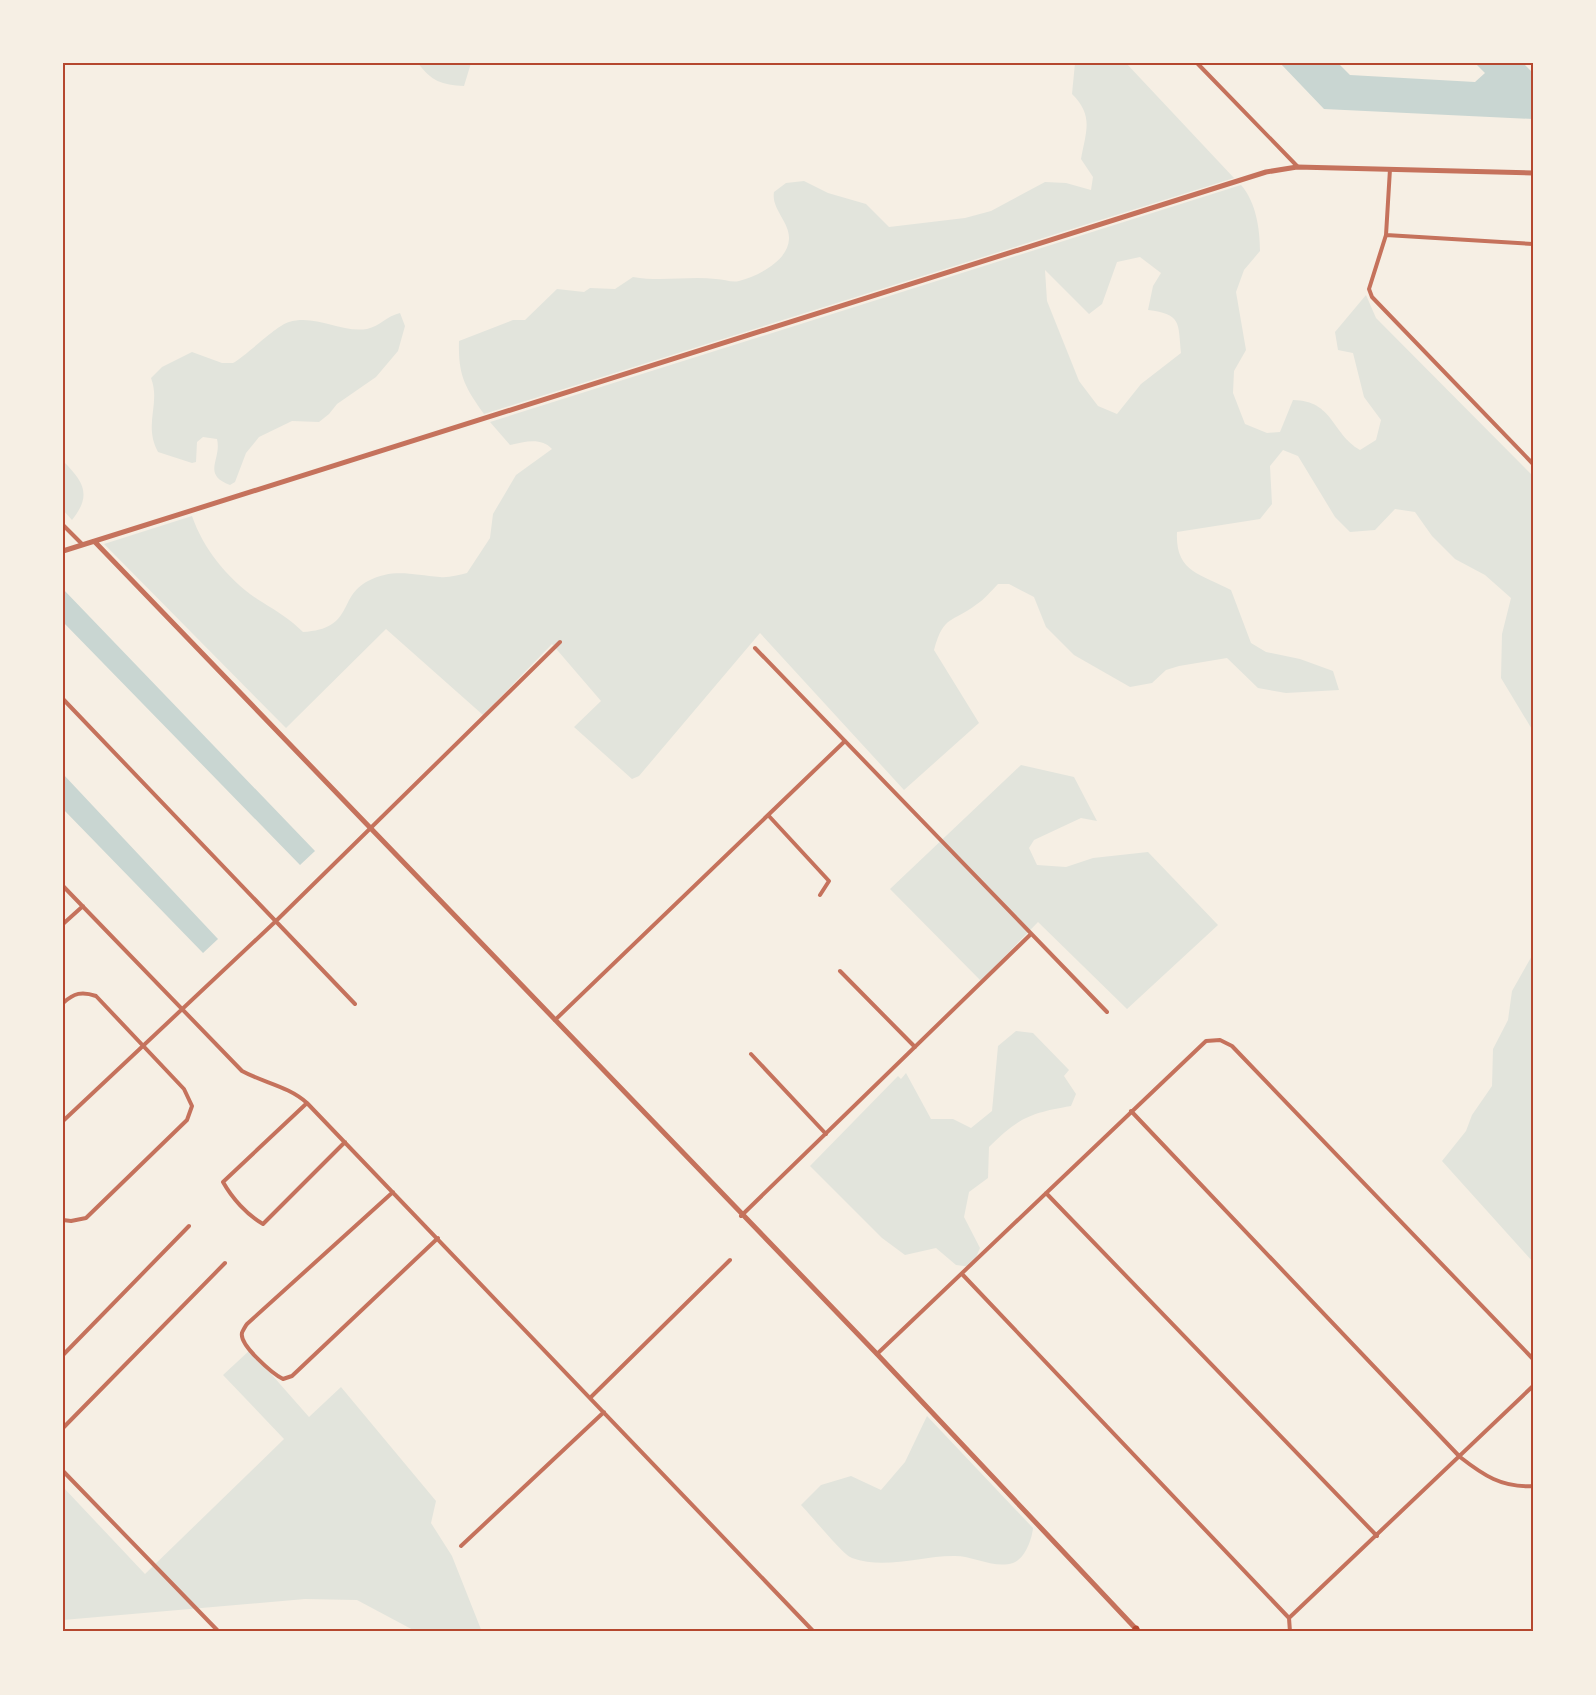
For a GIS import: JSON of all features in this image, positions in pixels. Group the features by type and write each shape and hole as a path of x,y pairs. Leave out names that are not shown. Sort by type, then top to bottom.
{"street":[{"path":"1197,63 1297,167"},
{"path":"63,551 1266,172 1297,167 1533,173"},
{"path":"1390,169 1386,235 1369,289 1372,297 1533,464"},
{"path":"1386,235 1533,244"},
{"path":"63,525 82,544"},
{"path":"94,542 741,1216 877,1354 1137,1631"},
{"path":"63,1121 181,1007 276,921 560,642"},
{"path":"755,648 1107,1012"},
{"path":"63,699 355,1004"},
{"path":"555,1020 845,741"},
{"path":"768,815 829,881 820,895"},
{"path":"63,886 242,1071 262,1082 289,1089 307,1103 814,1632"},
{"path":"63,924 83,906"},
{"path":"741,1216 1031,934"},
{"path":"840,971 915,1047"},
{"path":"63,1003 78,993 86,992 96,996 184,1089 192,1106 187,1120 86,1218 63,1220"},
{"path":"877,1354 1206,1041 1220,1040 1232,1046 1533,1359"},
{"path":"752,1054 826,1134"},
{"path":"307,1103 223,1182 234,1198 263,1224 345,1142"},
{"path":"1131,1111 1460,1456 1484,1477 1515,1488 1533,1486"},
{"path":"393,1192 247,1324 242,1332 242,1340 252,1352 278,1376 283,1379 292,1376 438,1238"},
{"path":"1046,1193 1377,1536"},
{"path":"63,1355 189,1226"},
{"path":"590,1398 730,1260"},
{"path":"63,1428 225,1263"},
{"path":"962,1274 1289,1618 1290,1632"},
{"path":"1289,1618 1533,1386"},
{"path":"461,1546 604,1412"},
{"path":"63,1471 219,1632"}],"shaded area":[{"path":"418,63 471,63 464,86 449,85 432,78"},
{"path":"1075,63 1126,63 1234,178 484,414 467,388 461,372 459,341 513,320 525,320 557,289 584,292 590,288 615,289 633,277 706,278 736,281 747,279 771,266 783,254 789,239 787,227 774,198 774,192 786,183 804,181 828,193 866,204 889,227 965,218 991,211 1045,182 1066,183 1091,190 1093,177 1081,159 1087,124 1086,117 1079,102 1072,94"},
{"path":"1280,63 1338,63 1350,75 1475,82 1485,73 1475,63 1523,63 1533,73 1533,119 1324,109"},
{"path":"1241,185 1250,199 1256,216 1260,251 1244,270 1236,292 1246,350 1234,371 1233,393 1245,424 1267,433 1280,432 1293,400 1317,406 1325,412 1350,443 1360,450 1376,440 1381,420 1364,397 1353,353 1338,350 1335,332 1366,295 1376,318 1533,476 1533,731 1501,678 1502,634 1511,598 1485,575 1455,559 1432,536 1415,512 1395,509 1375,530 1350,532 1335,517 1298,456 1283,450 1270,466 1272,504 1260,519 1177,532 1177,545 1180,556 1192,570 1231,590 1251,643 1266,652 1300,659 1333,671 1339,690 1286,693 1258,688 1227,658 1179,666 1166,670 1152,683 1130,687 1074,655 1046,627 1034,597 1009,584 998,584 980,602 945,625 934,650 979,723 904,790 760,633 639,776 632,779 574,727 601,701 552,644 483,715 386,629 286,728 104,544 192,516 211,554 229,576 251,594 289,619 303,632 319,630 338,619 358,588 377,577 395,573 446,577 467,573 490,538 493,514 516,475 552,449 538,442 510,445 490,422","holes":["1140,257 1161,273 1153,286 1148,310 1173,317 1178,327 1181,353 1141,384 1117,414 1098,406 1079,381 1047,301 1045,270 1089,314 1102,304 1117,262"]},
{"path":"400,313 405,326 398,351 376,377 337,404 319,422 292,421 259,437 246,453 235,482 230,485 221,481 214,471 217,439 203,437 197,442 196,462 192,463 158,452 152,432 154,387 151,378 162,367 192,352 222,363 233,363 289,322 309,320 357,330 376,326"},
{"path":"63,461 76,476 83,489 82,503 72,520 63,510"},
{"path":"63,589 315,851 300,865 63,622"},
{"path":"1021,765 1074,777 1097,821 1081,818 1034,840 1029,848 1037,865 1066,867 1093,858 1148,852 1218,925 1127,1009 1038,922 981,981 890,889"},
{"path":"63,774 218,939 203,953 63,809"},
{"path":"1533,954 1533,1262 1442,1161 1466,1131 1472,1115 1492,1086 1493,1049 1508,1020 1512,991"},
{"path":"1016,1031 1033,1033 1069,1070 1064,1076 1076,1094 1071,1106 1026,1118 1009,1129 989,1147 988,1178 969,1192 964,1217 980,1248 972,1267 956,1265 936,1248 905,1255 882,1238 810,1166 898,1076 901,1079 906,1073 931,1119 953,1119 971,1128 992,1111 998,1046"},
{"path":"250,1350 309,1417 341,1387 436,1501 431,1523 452,1556 482,1632 417,1632 357,1600 305,1599 63,1620 63,1487 145,1574 284,1439 223,1375"},
{"path":"927,1416 1033,1528 1027,1548 1017,1561 998,1564 953,1556 877,1563 852,1558 834,1542 801,1505 821,1485 851,1476 881,1490 905,1462"}]}
